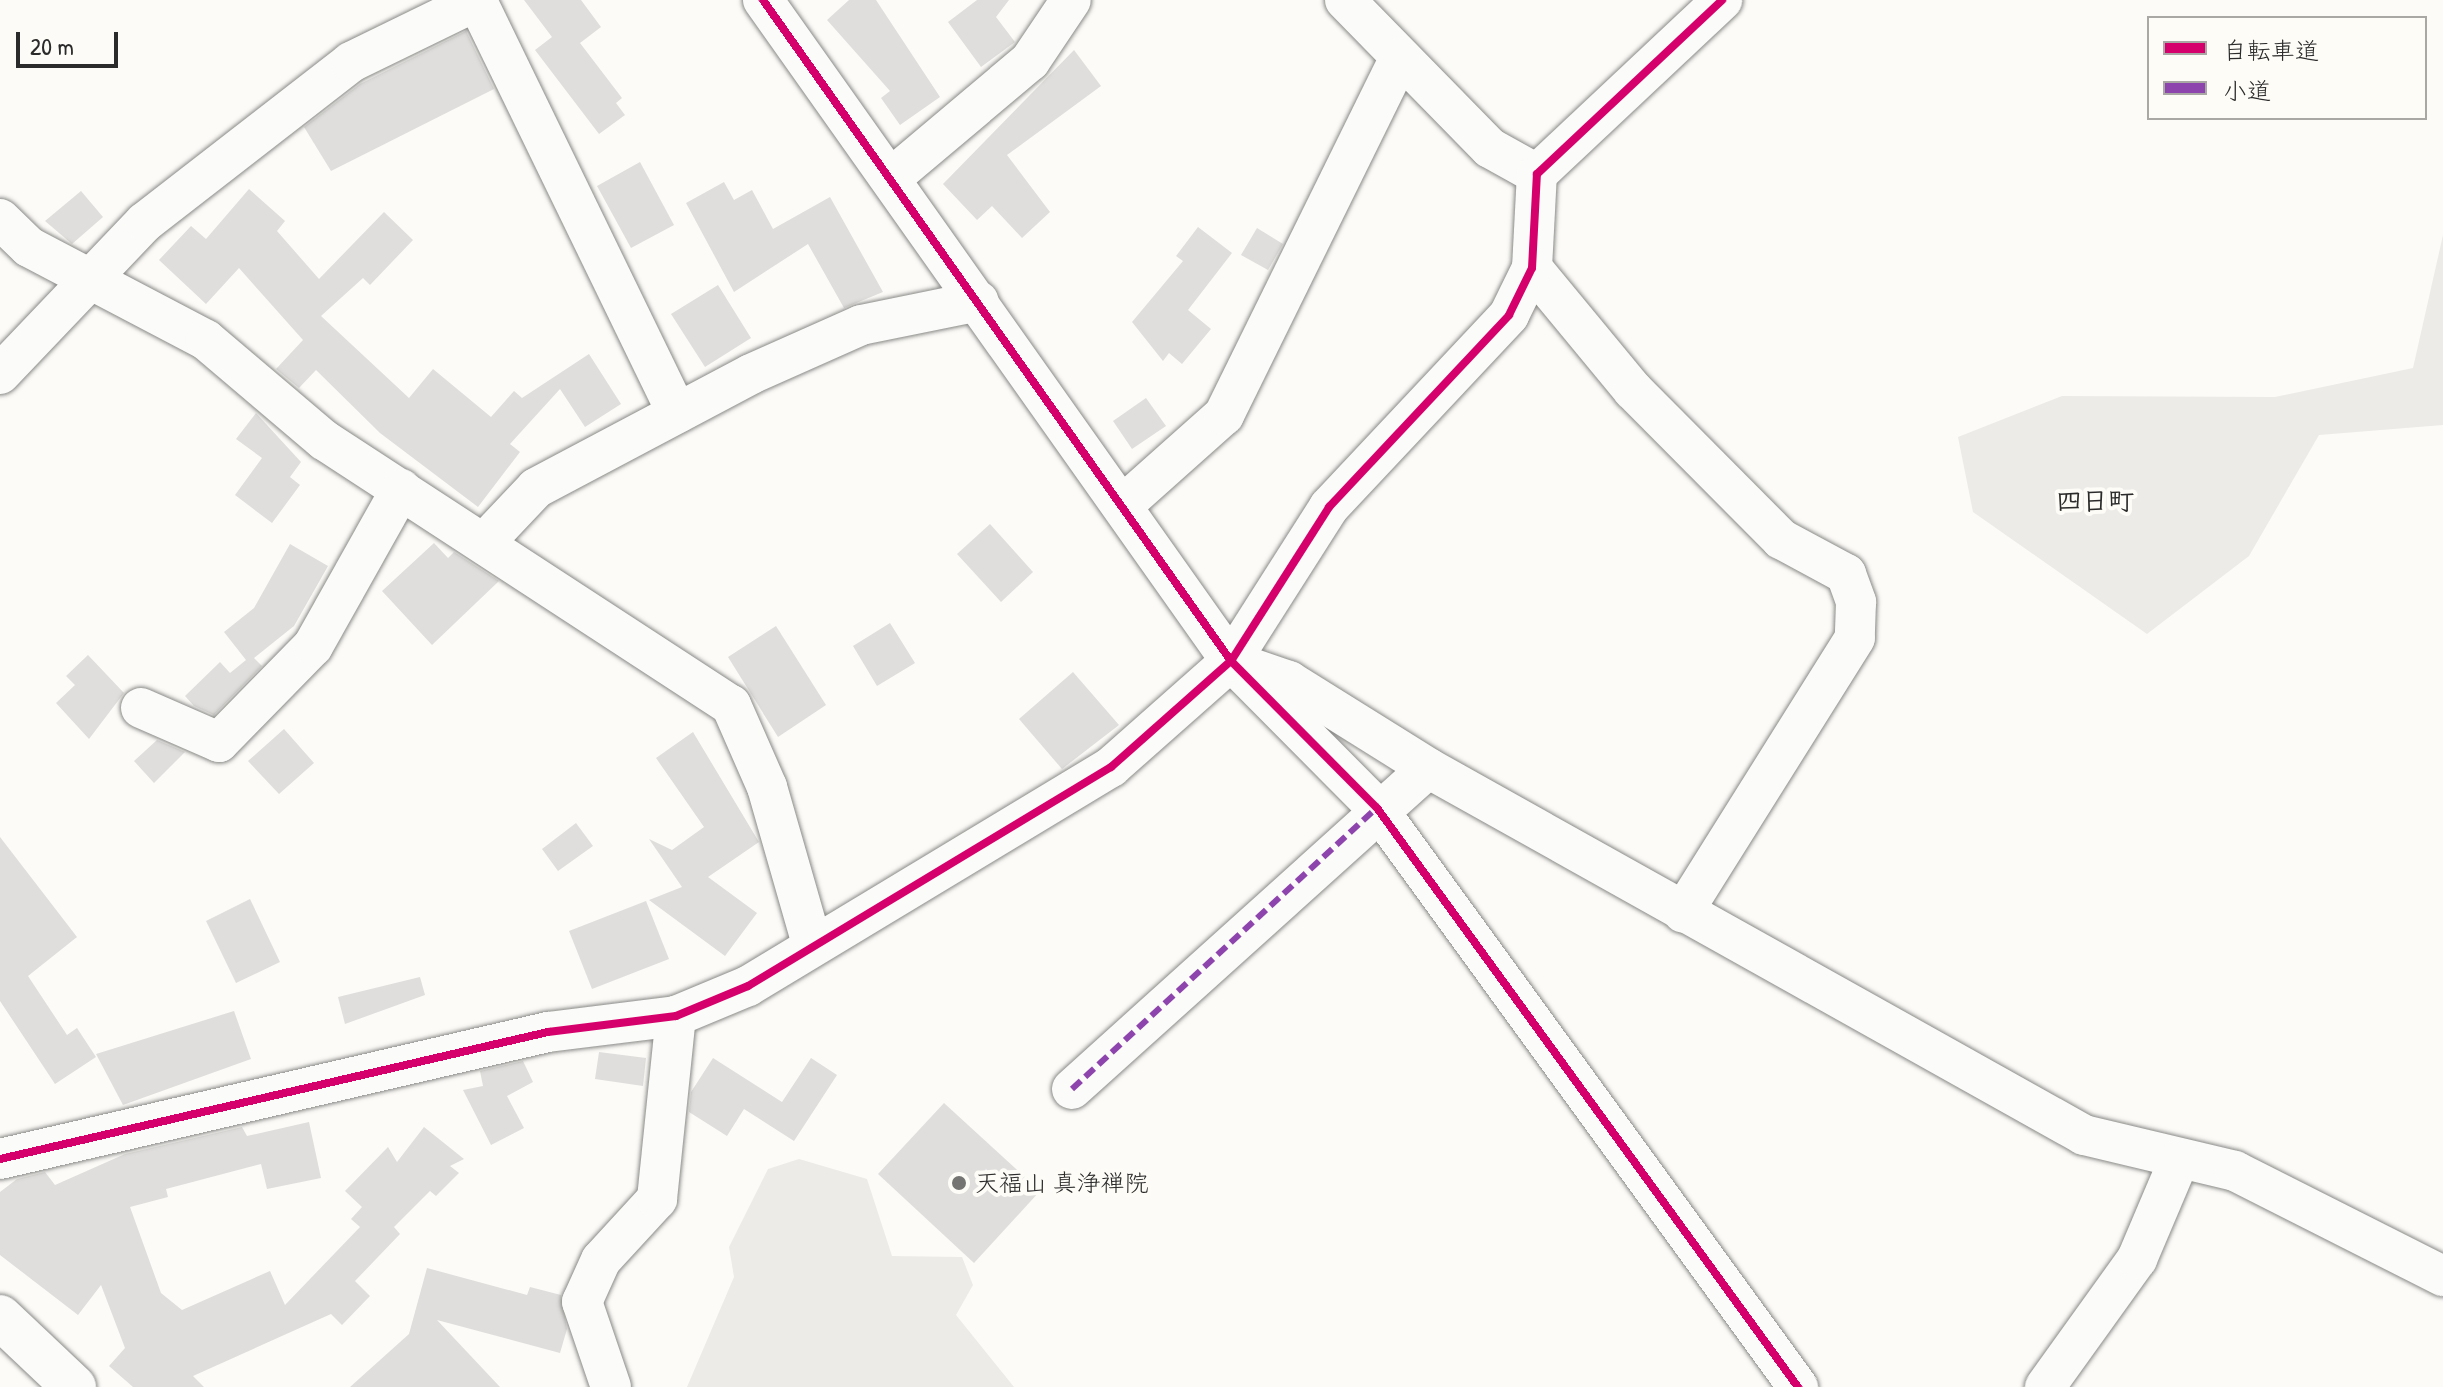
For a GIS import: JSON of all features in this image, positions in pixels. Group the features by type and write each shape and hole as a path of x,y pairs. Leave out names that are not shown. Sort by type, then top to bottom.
{"highway":[{"path":"0,1317 74,1387"}],"street":[{"path":"0,374 85,279 145,222 351,62 478,0 677,413"},
{"path":"763,0 1124,504 1231,661 1377,808 1798,1387"},
{"path":"891,178 1030,61 1071,0"},
{"path":"1345,0 1490,148 1537,174"},
{"path":"0,1159 548,1032 676,1016 748,986 812,944 1111,767 1231,661 1301,542 1509,315 1532,268 1537,174 1722,0"},
{"path":"1124,504 1224,415 1400,58"},
{"path":"0,219 29,247 206,340 324,440 731,705 767,787 812,944"},
{"path":"1532,268 1633,390 1781,539 1846,574 1856,602 1855,638 1683,912"},
{"path":"485,542 536,488 677,413 861,325 979,301"},
{"path":"141,708 219,742 313,646 401,489"},
{"path":"1231,661 1289,681 1428,768 2084,1135 2235,1171 2443,1276"},
{"path":"1072,1089 1377,808 1428,768"},
{"path":"611,1387 582,1302 601,1260 657,1199 676,1016"},
{"path":"2045,1387 2137,1259 2179,1160"}],"shaded area":[{"path":"2443,235 2443,425 2319,435 2249,556 2147,634 1973,512 1958,437 2062,396 2275,397 2413,368"},
{"path":"799,1159 867,1179 892,1256 962,1257 973,1285 956,1315 1014,1387 687,1387 734,1277 729,1247 768,1169"}],"building":[{"path":"524,0 581,0 601,27 580,43 622,98 616,103 625,115 599,134 535,50 552,37"},
{"path":"849,0 876,0 940,97 900,125 881,98 890,91 827,20"},
{"path":"977,0 1009,0 996,17 1015,42 981,67 948,22"},
{"path":"466,31 494,89 331,171 304,127 360,84"},
{"path":"1074,50 1101,86 1007,155 1050,212 1022,238 992,206 977,220 943,184"},
{"path":"640,162 674,225 631,248 597,186"},
{"path":"724,182 734,200 752,190 773,229 830,197 883,292 844,308 808,244 734,292 686,203"},
{"path":"249,189 285,221 277,231 319,279 384,212 413,240 370,285 363,278 321,316 409,398 433,369 491,417 514,391 522,398 589,354 621,404 585,427 560,389 510,444 520,452 478,507 380,433 316,370 299,388 276,369 303,340 239,268 206,304 159,260 191,226 206,239"},
{"path":"81,191 103,217 72,244 45,221"},
{"path":"1198,227 1232,253 1188,310 1211,329 1182,364 1169,353 1163,361 1132,322 1183,261 1176,256"},
{"path":"1257,228 1283,244 1268,270 1241,255"},
{"path":"718,285 751,338 705,367 671,314"},
{"path":"1146,398 1166,426 1132,449 1113,421"},
{"path":"256,413 301,462 290,477 300,485 272,523 235,495 262,458 236,439"},
{"path":"990,524 1033,572 1001,602 957,554"},
{"path":"434,543 448,558 454,552 499,581 432,645 382,591"},
{"path":"290,544 328,566 294,626 254,658 262,666 214,715 194,706 185,696 220,662 230,673 246,660 224,632 254,608"},
{"path":"890,623 915,663 877,686 853,646"},
{"path":"776,626 826,705 778,737 728,657"},
{"path":"88,655 124,693 89,739 56,703 75,685 66,676"},
{"path":"1073,672 1119,725 1062,769 1019,719"},
{"path":"284,729 314,763 279,794 248,761"},
{"path":"693,732 759,842 708,877 757,913 725,956 649,900 682,887 649,839 672,850 704,827 656,758"},
{"path":"157,740 185,752 154,783 134,761"},
{"path":"576,823 593,846 558,871 542,849"},
{"path":"0,837 77,937 28,976 67,1035 77,1028 96,1057 55,1084 0,1001"},
{"path":"250,899 280,962 236,983 206,921"},
{"path":"646,901 669,959 592,989 569,931"},
{"path":"420,977 425,995 345,1024 338,997"},
{"path":"234,1011 251,1059 123,1105 96,1054"},
{"path":"599,1052 646,1058 643,1086 595,1079"},
{"path":"713,1058 782,1102 811,1058 837,1075 794,1141 744,1109 727,1136 689,1112 691,1092"},
{"path":"523,1061 533,1082 507,1096 524,1128 491,1145 463,1090 483,1086 480,1071"},
{"name":"天福山 真浄禅院","path":"944,1103 1040,1191 974,1263 878,1174"},
{"path":"309,1122 321,1178 267,1189 261,1164 166,1189 168,1197 130,1207 161,1293 182,1310 270,1271 285,1305 360,1227 351,1219 362,1207 345,1191 388,1147 397,1162 424,1127 464,1159 450,1166 459,1173 436,1196 430,1191 394,1227 400,1234 355,1281 370,1296 342,1325 331,1314 193,1376 204,1387 133,1387 109,1366 125,1348 101,1285 78,1315 0,1255 0,1192 17,1179 45,1172 55,1185 125,1154 242,1127 247,1136"},
{"path":"427,1268 527,1295 530,1287 561,1295 567,1329 560,1353 437,1320 500,1387 350,1387 409,1334"}],"marked path":[{"path":"1072,1089 1377,808"}],"cycle path":[{"path":"763,0 1231,661 1377,808 1798,1387"},
{"path":"0,1159 548,1032 676,1016 748,986 1111,767 1231,661 1329,507 1509,315 1532,268 1537,174 1722,0"}],"place":[{"name":"天福山 真浄禅院","path":"959,1183"}],"district":[{"name":"四日町","path":"2095,501"}]}
